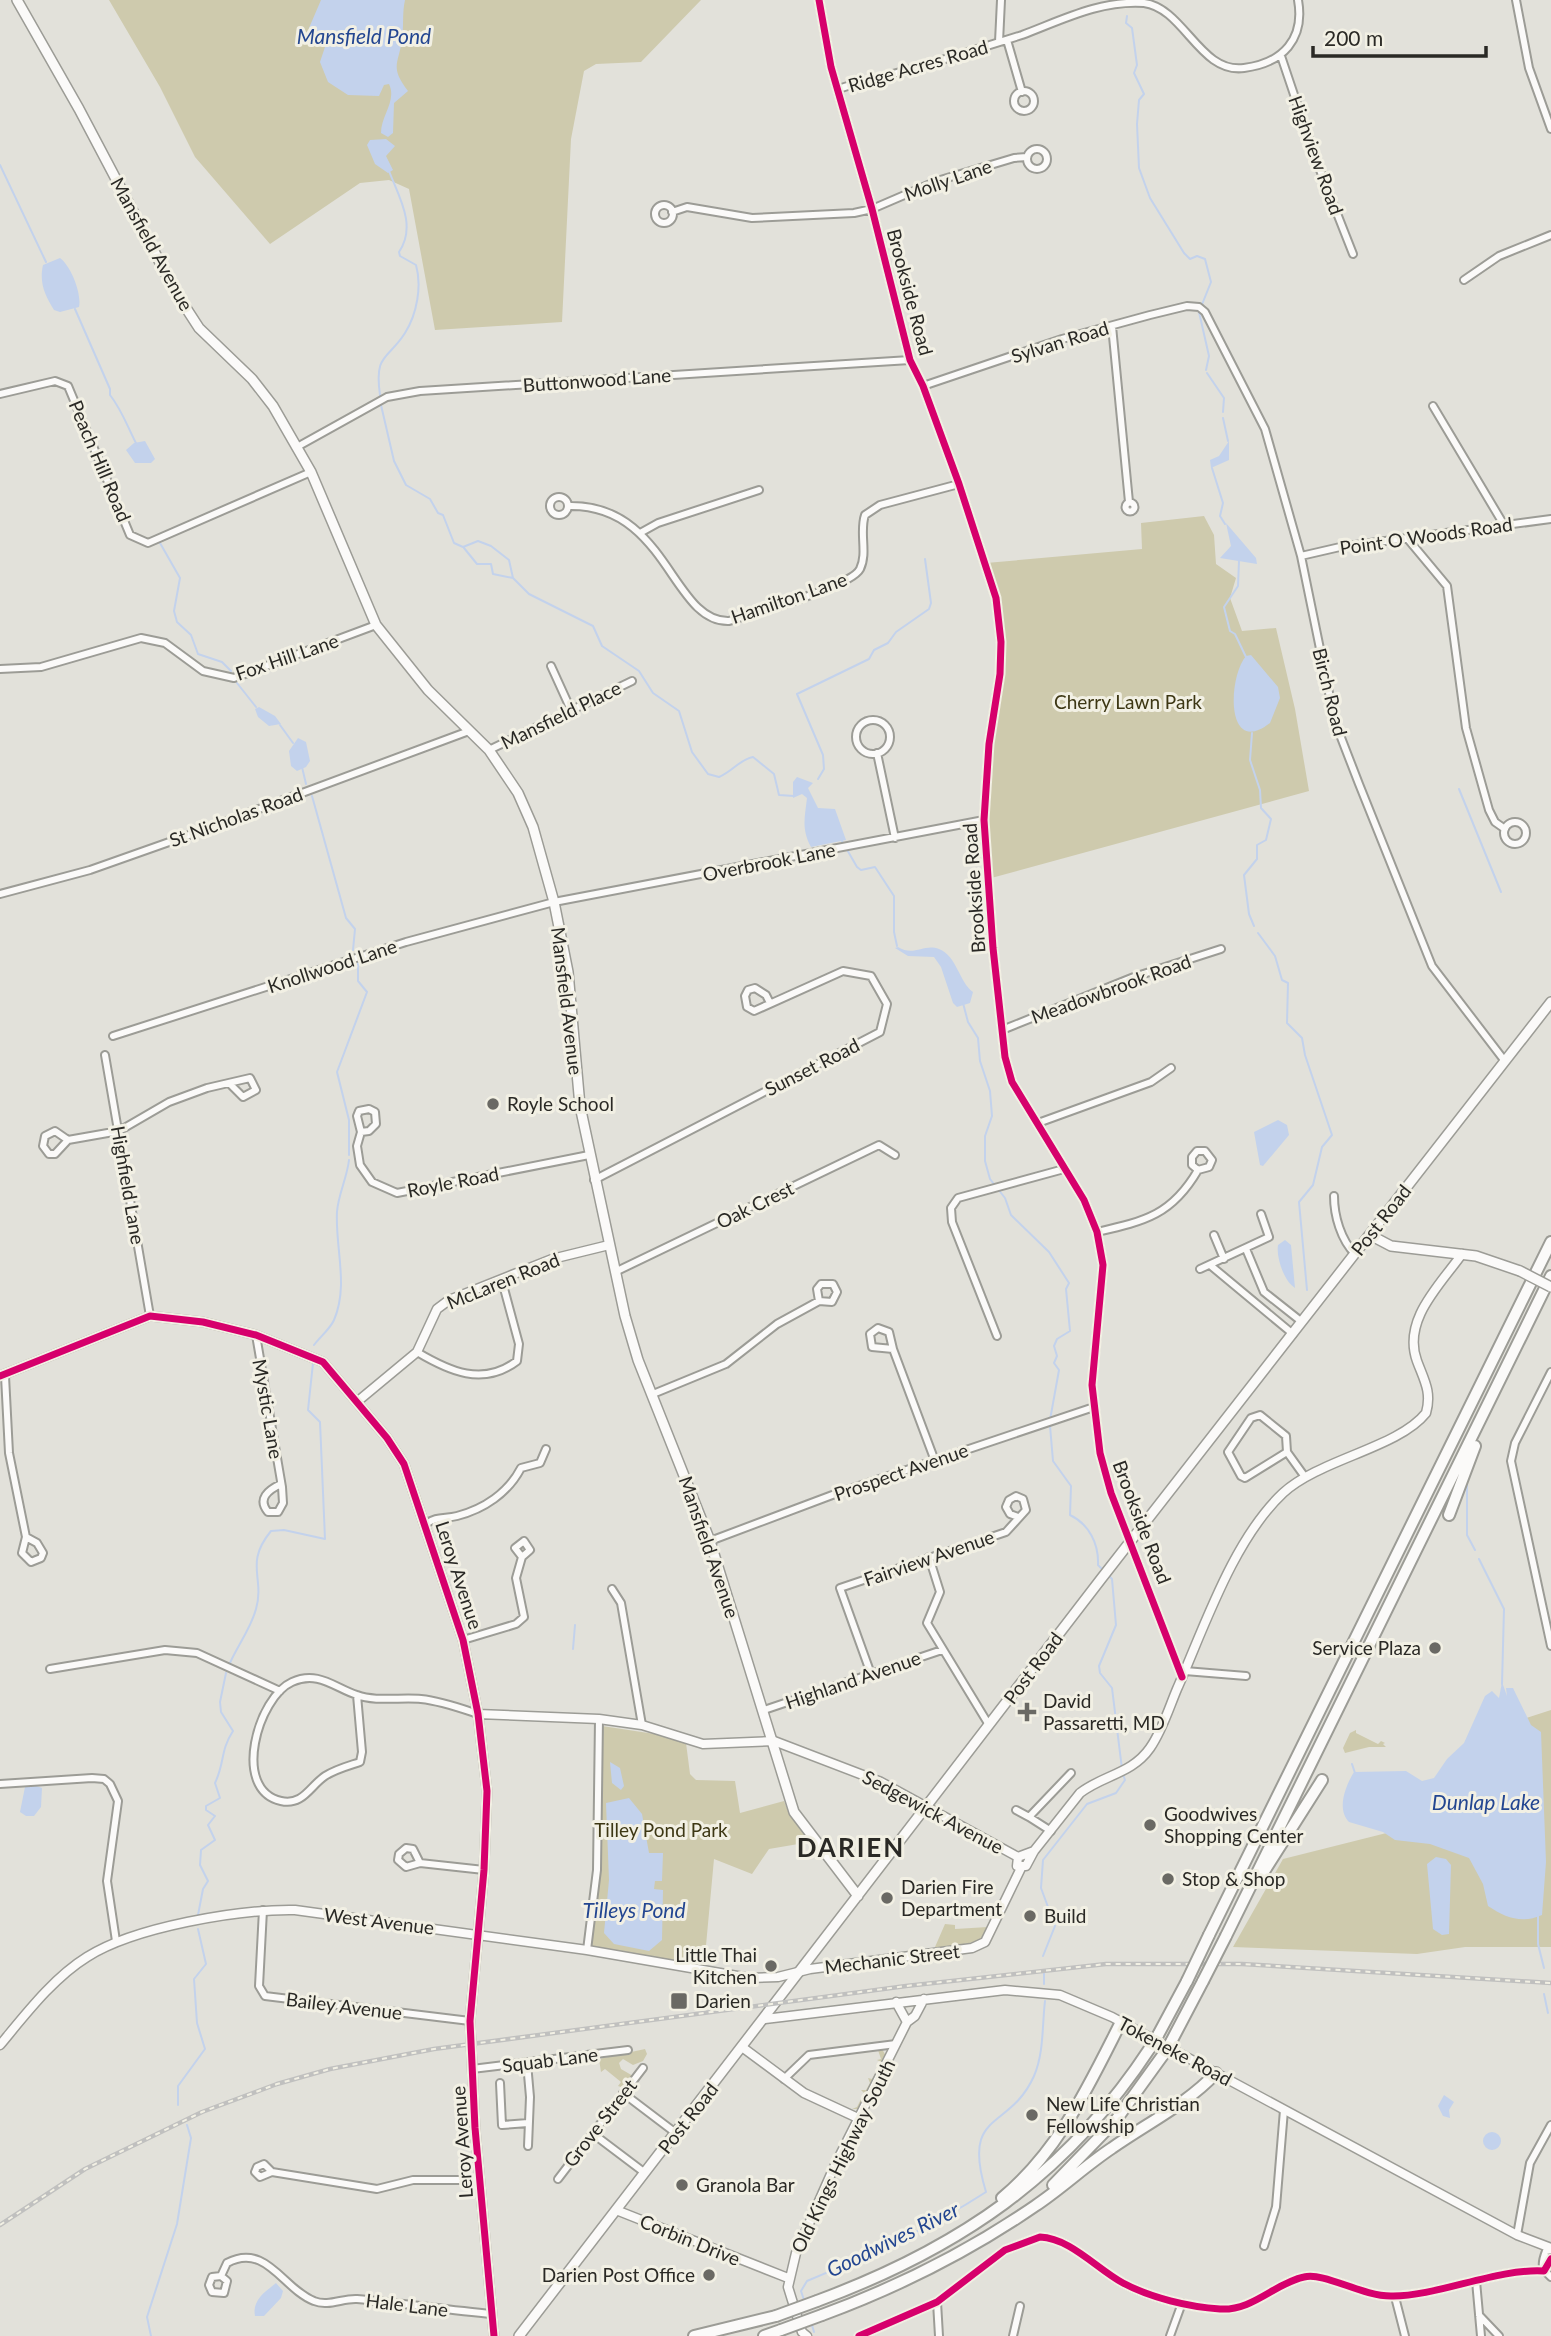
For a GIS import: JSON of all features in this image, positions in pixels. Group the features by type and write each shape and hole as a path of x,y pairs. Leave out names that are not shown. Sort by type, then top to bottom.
{"highway":[{"path":"720,2336 893,2272 948,2243 1002,2207 1065,2153 1107,2107 1150,2048 1187,1981 1551,1242"},
{"path":"976,2244 1043,2194 1088,2151 1129,2103 1171,2042 1551,1276"},
{"path":"1449,1515 1519,1342"},
{"path":"1227,1933 1322,1780"},
{"path":"948,2243 1017,2186 1048,2152 1069,2121 1121,2022"},
{"path":"766,2336 902,2284 976,2244 1046,2198 1111,2148 1198,2090 1216,2073"},
{"path":"694,2336 776,2316"}],"main road":[{"name":"Mansfield Avenue","path":"17,0 79,109 175,291 199,328 259,388 297,447 311,472 376,625 428,690 489,750 518,793 533,827 554,902 568,972 579,1099 594,1180 625,1316 710,1541 794,1812 858,1896"},
{"name":"Post Road","path":"519,2336 677,2134 1110,1567 1551,1002"},
{"path":"1370,1235 1391,1246 1490,1259 1551,1287"}],"street":[{"name":"Brookside Road","path":"819,0 838,89 910,360 923,386 992,581 1001,642 984,820 1002,1030 1012,1082 1084,1200 1097,1232 1103,1265 1093,1364 1094,1407 1100,1453 1130,1542 1184,1674"},
{"name":"Ridge Acres Road","path":"999,42 1001,0"},
{"path":"1281,56 1297,35 1300,14 1298,0"},
{"path":"1516,0 1529,68 1551,129"},
{"name":"Ridge Acres Road","path":"838,89 912,70 1007,40 1087,9 1121,3 1157,7 1211,57 1234,68 1248,68 1281,56"},
{"path":"1007,40 1022,92"},
{"name":"Highview Road","path":"1281,56 1316,160 1353,254"},
{"name":"Molly Lane","path":"672,212 687,207 752,218 829,216 872,209 928,184 1014,158 1027,157"},
{"path":"1464,280 1499,256 1551,235"},
{"name":"Sylvan Road","path":"923,386 1062,340 1174,309 1200,308"},
{"name":"Birch Road","path":"1200,308 1265,429 1301,556 1335,722 1359,784 1433,965 1504,1060"},
{"path":"1112,327 1129,502"},
{"name":"Buttonwood Lane","path":"297,447 387,397 420,391 910,360"},
{"name":"Peach Hill Road","path":"0,394 55,381 68,386 130,535 148,543 311,472"},
{"path":"1433,406 1504,525"},
{"name":"Hamilton Lane","path":"568,506 605,511 640,533 662,556 696,608 716,621 729,621 852,578 859,571 863,559 861,528 865,515 880,505 959,484"},
{"path":"640,533 658,523 759,490"},
{"name":"Point O Woods Road","path":"1301,556 1407,538 1551,519"},
{"path":"1407,538 1447,586 1466,728 1489,810 1495,822 1505,829"},
{"name":"Fox Hill Lane","path":"0,669 41,667 141,638 165,643 203,671 234,678 376,625"},
{"path":"551,666 571,710"},
{"name":"Mansfield Place","path":"489,750 632,681"},
{"path":"869,721 880,721 890,733 886,748 877,753 862,750 857,741 858,731 869,721"},
{"name":"St Nicholas Road","path":"0,894 90,870 469,731"},
{"path":"877,753 895,838"},
{"name":"Overbrook Lane","path":"554,902 984,820"},
{"name":"Knollwood Lane","path":"113,1036 406,942 554,902"},
{"name":"Meadowbrook Road","path":"1002,1030 1134,977 1221,949"},
{"name":"Sunset Road","path":"594,1180 880,1032 887,1004 871,976 843,971 770,1003"},
{"name":"Highfield Lane","path":"105,1055 150,1316"},
{"path":"1038,1123 1151,1082 1171,1068"},
{"path":"68,1140 119,1131 169,1102 207,1088 231,1085"},
{"name":"Royle Road","path":"361,1132 357,1146 360,1165 372,1182 397,1193 589,1155"},
{"name":"Oak Crest","path":"615,1272 880,1145 895,1155"},
{"path":"997,1336 952,1222 951,1208 958,1198 973,1192 1008,1187 1064,1168"},
{"path":"1097,1232 1160,1213 1180,1197 1198,1170"},
{"path":"1334,1196 1339,1226 1348,1247 1355,1254"},
{"path":"1200,1269 1269,1237 1261,1214"},
{"path":"1214,1235 1224,1259"},
{"name":"McLaren Road","path":"358,1401 416,1352 437,1309 449,1300 552,1259 609,1245"},
{"path":"1245,1248 1264,1292 1302,1322"},
{"path":"1023,1857 1034,1851 1052,1831 1080,1793 1089,1786 1127,1770 1152,1745 1230,1570 1268,1510 1305,1477 1410,1428 1426,1413 1429,1390 1415,1355 1414,1331 1423,1308 1462,1254"},
{"path":"1210,1265 1293,1334"},
{"path":"416,1352 448,1371 466,1375 499,1371 517,1361 519,1344 502,1280"},
{"path":"1262,1309 1270,1297"},
{"path":"653,1394 726,1364 777,1324 818,1301"},
{"name":"Leroy Avenue","path":"3,1376 150,1316 203,1322 256,1335 323,1362 358,1401 404,1464 463,1640 478,1714 487,1791 484,1870 470,2021 480,2180 494,2336"},
{"name":"Mystic Lane","path":"256,1335 281,1484 281,1508 278,1512 268,1513 263,1505 263,1498 271,1489 281,1484"},
{"path":"893,1349 935,1461"},
{"path":"1551,1372 1515,1443 1511,1461 1551,1646"},
{"path":"3,1376 9,1453 26,1537"},
{"name":"Prospect Avenue","path":"710,1541 835,1494 1094,1407"},
{"path":"1287,1452 1245,1478 1228,1452 1251,1418 1260,1415 1286,1436 1287,1452 1305,1477"},
{"path":"426,1524 434,1518 456,1516 487,1504 510,1486 521,1468 540,1463 545,1449"},
{"name":"Fairview Avenue","path":"871,1674 840,1588 1006,1532 1018,1517"},
{"path":"463,1640 516,1624 524,1617 516,1578 522,1557"},
{"path":"929,1557 940,1592 927,1623 989,1725"},
{"path":"612,1589 621,1603 642,1725"},
{"path":"50,1669 166,1650 185,1650 280,1691"},
{"name":"Highland Avenue","path":"764,1710 942,1650"},
{"path":"1184,1674 1246,1676"},
{"path":"357,1695 362,1752 360,1762 322,1778 304,1797 282,1802 266,1794 256,1782 254,1762 257,1731 280,1691 290,1682 308,1677 334,1682 357,1695 438,1701 478,1714"},
{"name":"Sedgewick Avenue","path":"478,1714 599,1718 642,1725 703,1744 774,1741 879,1781 1023,1857"},
{"path":"587,1950 597,1870 599,1718"},
{"path":"1028,1818 1071,1773"},
{"path":"0,1784 92,1778 104,1779 110,1784 118,1801 107,1881 116,1941"},
{"path":"1016,1810 1052,1831"},
{"name":"Mechanic Street","path":"799,1973 972,1948 985,1942 1021,1868 1016,1864 1023,1857"},
{"path":"419,1863 484,1870"},
{"name":"West Avenue","path":"0,2045 66,1974 85,1958 116,1941 263,1910 295,1910 478,1934 741,1977 778,1977 799,1973"},
{"name":"Bailey Avenue","path":"263,1910 259,1986 265,1996 470,2021"},
{"name":"Tokeneke Road","path":"765,2019 1005,1990 1041,1992 1079,2001 1517,2235 1551,2249"},
{"name":"Old Kings Highway South","path":"804,2335 790,2297 788,2278 819,2198 907,2022 915,2016 924,1999"},
{"path":"896,2003 907,2022"},
{"path":"784,2079 809,2055 896,2044"},
{"path":"742,2047 804,2093 860,2119"},
{"name":"Squab Lane","path":"472,2069 628,2050"},
{"path":"527,2063 530,2097 528,2146"},
{"name":"Grove Street","path":"558,2179 643,2068"},
{"path":"500,2084 502,2125 528,2123"},
{"path":"623,2093 677,2134"},
{"path":"1264,2246 1276,2207 1284,2109"},
{"path":"1517,2235 1530,2163 1551,2126"},
{"path":"592,2133 645,2173"},
{"path":"272,2172 377,2189 413,2180 480,2180"},
{"name":"Corbin Drive","path":"615,2210 765,2270 783,2273 788,2278"},
{"path":"859,2336 937,2302 1005,2250 1040,2237 1064,2245 1131,2288 1182,2303 1227,2309 1260,2299 1302,2277 1318,2275 1364,2294 1395,2297 1476,2281 1544,2272"},
{"path":"1551,2249 1546,2251 1542,2264 1544,2272 1551,2277"},
{"name":"Hale Lane","path":"221,2276 227,2263 242,2256 251,2257 274,2268 305,2297 319,2303 353,2298 492,2314"},
{"path":"1544,2272 1551,2259"},
{"path":"1476,2281 1481,2336"},
{"path":"1395,2297 1405,2336"},
{"path":"937,2302 939,2336"},
{"path":"1170,2336 1182,2303"},
{"path":"1013,2336 1020,2306"},
{"path":"1479,2315 1499,2336"}],"green space":[{"path":"109,0 701,0 641,62 596,64 584,71 571,139 562,322 435,330 409,189 389,180 360,183 270,244 195,157 160,87"},
{"name":"Cherry Lawn Park","path":"1204,516 1214,535 1216,564 1236,578 1230,598 1242,631 1276,628 1295,709 1309,791 984,880 979,837 1000,629 986,563 1142,549 1141,523"},
{"path":"1551,1710 1551,1947 1465,1947 1417,1954 1233,1947 1283,1859 1470,1812 1502,1726"},
{"name":"Tilley Pond Park","path":"602,1726 668,1736 686,1743 690,1774 696,1780 735,1781 740,1813 784,1801 789,1814 810,1842 769,1849 752,1874 714,1859 704,1967 591,1947 599,1878"},
{"path":"1356,1730 1356,1733 1378,1744 1381,1741 1385,1743 1383,1744 1386,1747 1369,1747 1345,1753 1343,1748 1350,1733"},
{"path":"945,1924 955,1925 955,1929 988,1927 979,1941 938,1949 935,1947"},
{"path":"645,2049 647,2054 643,2061 633,2065 623,2059 619,2063 621,2069 633,2076 624,2088 618,2086 621,2082 605,2069 601,2072 599,2059"},
{"path":"882,2049 886,2056 859,2109 852,2109 857,2107 864,2093 861,2090 866,2090 870,2083 868,2078 872,2079 881,2062 877,2060 881,2059 878,2050"}],"water":[{"name":"Mansfield Pond","path":"321,0 405,0 397,70 408,91 394,103 393,133 388,137 381,133 391,96 389,84 384,85 379,96 348,95 328,82 320,62 327,41 309,28"},
{"path":"386,139 395,146 386,156 393,170 388,173 375,164 367,145 370,140"},
{"path":"60,258 72,274 79,307 60,312 54,310 48,299 42,278 43,265"},
{"path":"145,441 155,459 151,463 135,463 126,450 134,443"},
{"path":"1229,441 1229,460 1211,468 1210,460 1219,456"},
{"path":"1226,523 1256,558 1257,564 1220,558 1231,546"},
{"path":"1251,655 1278,687 1280,698 1270,723 1255,731 1245,730 1238,723 1234,710 1240,666 1246,656"},
{"path":"259,707 275,716 281,724 269,726 258,717 255,709"},
{"path":"298,738 306,742 310,761 306,767 297,771 291,766 289,751"},
{"path":"797,777 813,783 808,788 818,808 835,809 846,840 811,847 805,828 807,798 802,794 793,798 793,782"},
{"path":"895,948 909,951 934,948 945,952 973,992 970,1003 957,1007 953,1003 941,967 934,957 908,956"},
{"path":"1278,1120 1287,1125 1289,1135 1263,1166 1260,1165 1254,1132"},
{"path":"1285,1240 1291,1245 1295,1288 1284,1275 1278,1256 1278,1245"},
{"name":"Dunlap Lake","path":"1502,1682 1507,1696 1506,1688 1513,1688 1531,1725 1541,1732 1546,1862 1542,1915 1528,1919 1501,1914 1488,1906 1483,1884 1469,1858 1430,1844 1395,1840 1383,1832 1349,1822 1343,1811 1345,1790 1354,1772 1406,1771 1422,1781 1434,1778 1447,1759 1464,1743 1485,1696 1492,1691 1499,1698"},
{"path":"610,1762 620,1768 624,1786 621,1790 612,1783"},
{"path":"34,1785 42,1788 41,1807 34,1816 26,1816 20,1812 25,1787"},
{"name":"Tilleys Pond","path":"629,1798 642,1814 649,1853 663,1853 662,1881 655,1881 654,1889 663,1890 662,1940 649,1951 614,1944 604,1933 609,1880 606,1803"},
{"path":"1436,1857 1446,1859 1451,1865 1449,1934 1442,1935 1433,1929 1427,1864"},
{"path":"1444,2095 1454,2102 1449,2110 1450,2118 1443,2116 1438,2106"},
{"path":"1492,2132 1498,2135 1501,2141 1498,2147 1492,2150 1486,2147 1483,2141 1486,2135"},
{"path":"276,2283 283,2291 281,2298 264,2316 255,2316 257,2301"}],"waterway":[{"path":"1127,16 1126,23 1132,28 1137,65 1134,73 1144,94 1139,100 1137,124 1139,168 1150,198 1184,253 1190,259 1197,256 1205,259 1211,282 1201,307"},
{"path":"0,165 46,262"},
{"name":"Goodwives River","path":"380,395 381,364 405,333 415,309 418,291 416,265 400,256 399,252 404,242 406,222 389,171"},
{"path":"75,309 110,389 110,395 137,445"},
{"path":"1199,312 1209,356 1206,370"},
{"path":"1207,373 1224,398 1223,412"},
{"name":"Goodwives River","path":"381,405 394,461 406,485 430,499 438,513 443,515 454,543 463,547 478,541 491,546 509,560 513,578 529,594 593,626 602,646 639,671 653,693 679,711 692,752 708,774 719,777 753,757 774,774 779,795 794,796"},
{"path":"1223,418 1228,441"},
{"path":"1212,468 1223,503 1220,516 1225,524"},
{"path":"160,543 180,578 174,611 177,622 191,635 198,654 222,662 231,671"},
{"path":"464,548 477,564 491,564 493,574 513,578"},
{"path":"818,779 824,769 823,755 797,694 869,659 874,650 888,643 896,632 929,609 931,603 925,559"},
{"path":"1239,561 1238,586 1224,607 1230,631 1235,634 1246,657"},
{"path":"237,683 256,707"},
{"path":"280,725 293,743"},
{"path":"1252,733 1250,760 1260,790 1261,808 1271,819 1266,840 1257,845 1257,859 1244,875 1249,914 1254,926"},
{"path":"302,767 306,784"},
{"path":"1459,789 1501,892"},
{"path":"312,796 346,918 355,929 353,950"},
{"name":"Goodwives River","path":"842,841 857,867 861,870 875,867 894,896 894,932 897,946"},
{"path":"1258,933 1275,956 1282,980 1288,983 1287,1023 1302,1038 1305,1055 1332,1135 1322,1147 1313,1185 1299,1202 1307,1290"},
{"path":"349,1155 349,1120 337,1072 367,992 358,981 358,962"},
{"name":"Goodwives River","path":"963,1003 968,1022 978,1038 980,1061 990,1091 992,1116 985,1136 985,1161 990,1179 1005,1198 1011,1215 1049,1252 1069,1283 1066,1289 1070,1331 1057,1339 1054,1346 1057,1356 1054,1363 1059,1370 1050,1420"},
{"path":"314,1345 332,1323 341,1293 337,1212 349,1160"},
{"path":"230,1663 256,1609 257,1562 263,1543 271,1531 284,1530 325,1539 320,1422 308,1410 313,1363"},
{"name":"Goodwives River","path":"1050,1426 1053,1461 1071,1486 1070,1515 1083,1524 1092,1536 1098,1565 1104,1571"},
{"path":"1467,1484 1467,1535 1475,1550"},
{"path":"1479,1559 1504,1609 1502,1684"},
{"name":"Goodwives River","path":"1108,1575 1112,1579 1116,1625 1099,1666 1100,1673 1112,1688 1122,1769"},
{"path":"573,1649 575,1625"},
{"path":"198,1915 203,1889 208,1881 200,1865 201,1850 215,1840 208,1825 215,1816 206,1810 206,1806 220,1798 215,1783 233,1731 221,1712 220,1702 226,1673"},
{"path":"1352,1764 1355,1773"},
{"name":"Goodwives River","path":"1043,1956 1055,1926 1041,1888 1043,1860 1087,1804 1116,1793 1125,1780 1123,1774"},
{"path":"1538,1915 1538,1944 1544,1968"},
{"path":"178,2105 178,2086 205,2049 197,2023 194,1979 206,1964 198,1929"},
{"name":"Goodwives River","path":"1044,1971 1044,1984"},
{"path":"1544,1994 1548,2013"},
{"name":"Goodwives River","path":"804,2300 801,2291 807,2281 921,2230 986,2192 979,2147 991,2124 1024,2094 1034,2076 1041,2049 1045,2001"},
{"path":"151,2336 147,2317 177,2224 191,2138 187,2125"},
{"name":"Goodwives River","path":"811,2322 814,2332"}],"railway":[{"path":"0,2225 85,2169 202,2112 277,2084 330,2069 434,2049 906,1986 1106,1964 1242,1964 1551,1983"}],"cycle path":[{"path":"819,0 831,67 872,209 910,360 923,386 959,484 996,598 1001,642 1000,674 989,744 984,820 993,948 1005,1057 1012,1082 1084,1200 1097,1232 1103,1265 1092,1385 1100,1453 1111,1493 1182,1677"},
{"path":"0,1376 150,1316 203,1322 256,1335 323,1362 387,1438 404,1464 463,1640 478,1714 487,1791 484,1870 470,2021 475,2128 494,2336"},
{"path":"859,2336 937,2302 1005,2250 1040,2237 1073,2248 1113,2277 1146,2293 1183,2304 1220,2309 1243,2306 1304,2277 1322,2278 1380,2295 1409,2295 1507,2274 1544,2271 1551,2259"}],"place":[{"name":"Royle School","path":"493,1104"},
{"name":"Service Plaza","path":"1435,1648"},
{"name":"David Passaretti, MD","path":"1027,1712"},
{"name":"Goodwives Shopping Center","path":"1150,1825"},
{"name":"Stop & Shop","path":"1168,1879"},
{"name":"Darien Fire Department","path":"887,1898"},
{"name":"Build","path":"1030,1916"},
{"name":"Little Thai Kitchen","path":"771,1966"},
{"name":"Darien","path":"679,2001"},
{"name":"New Life Christian Fellowship","path":"1032,2115"},
{"name":"Granola Bar","path":"682,2185"},
{"name":"Darien Post Office","path":"709,2275"}],"district":[{"name":"DARIEN","path":"851,1848"}]}
